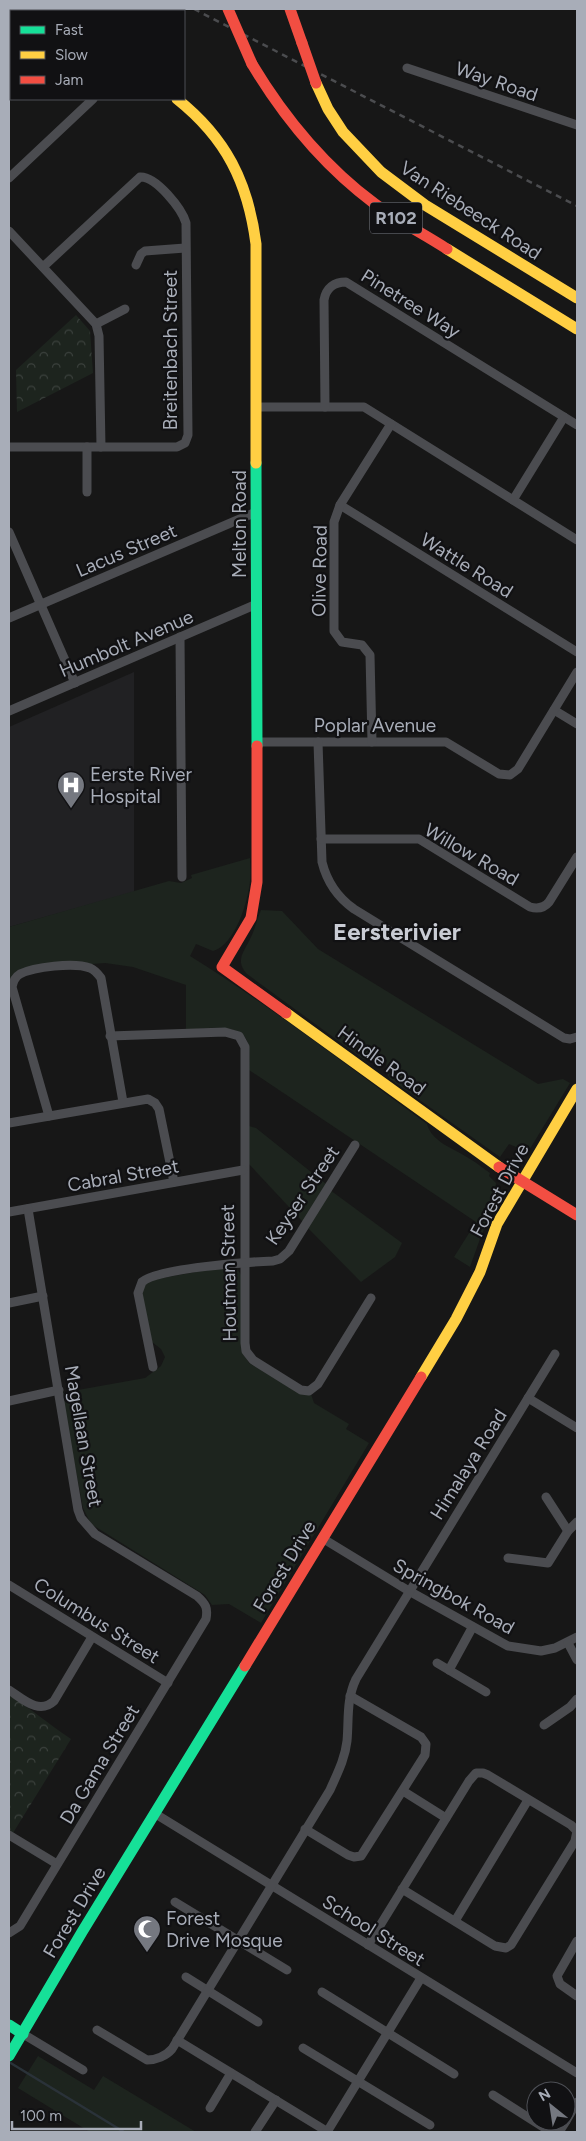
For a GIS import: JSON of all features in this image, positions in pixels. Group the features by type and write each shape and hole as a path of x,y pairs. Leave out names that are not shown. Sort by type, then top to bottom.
{"street":[{"name":"R102","path":"228,9 252,64 278,106 313,150 337,173 376,204 577,329"},
{"name":"Van Riebeeck Road","path":"290,9 326,106 359,152 388,180 424,205 577,298"},
{"name":"Way Road","path":"407,68 577,125"},
{"path":"9,178 91,100"},
{"name":"Melton Road","path":"178,100 201,119 223,146 239,175 250,206 257,253 256,894 246,928 222,966"},
{"name":"Breitenbach Street","path":"9,447 177,447 182,445 187,439 189,430 186,223 182,213 153,181 140,177 43,267"},
{"path":"9,231 96,324 99,336 101,447"},
{"name":"Breitenbach Street","path":"136,265 141,254 146,251 185,248"},
{"name":"Pinetree Way","path":"325,407 324,300 330,287 343,282 353,285 577,425"},
{"path":"96,324 125,309"},
{"path":"256,407 364,408 577,540"},
{"path":"513,500 564,417"},
{"name":"Olive Road","path":"372,742 370,655 362,645 342,642 334,631 334,522 340,506 391,424"},
{"path":"87,447 87,492"},
{"name":"Wattle Road","path":"340,506 577,652"},
{"name":"Lacus Street","path":"9,618 256,512"},
{"path":"9,532 75,682"},
{"name":"Humbolt Avenue","path":"9,711 257,604"},
{"path":"180,638 182,877"},
{"name":"Poplar Avenue","path":"257,742 446,742 499,774 507,775 518,769 577,672"},
{"path":"554,710 577,724"},
{"path":"318,742 322,862 336,893 348,905 564,1038 577,1038"},
{"name":"Willow Road","path":"321,839 419,839 530,907 537,908 544,907 549,902 577,857"},
{"path":"49,1116 13,991 15,979 21,974 48,967 81,966 93,969 101,978 123,1102"},
{"name":"Hindle Road","path":"222,966 521,1181 577,1215"},
{"name":"Houtman Street","path":"110,1036 225,1032 239,1036 245,1047 243,1170 246,1351 253,1360 301,1390 309,1391 318,1384 371,1298"},
{"name":"Forest Drive","path":"12,2051 154,1813 456,1319 480,1272 497,1224 577,1088"},
{"path":"9,1123 148,1099 158,1106 174,1182"},
{"name":"Keyser Street","path":"153,1367 138,1293 142,1282 154,1276 244,1262 273,1261 285,1256 355,1145"},
{"name":"Cabral Street","path":"9,1212 243,1170"},
{"name":"Magellaan Street","path":"28,1209 60,1390 78,1510 81,1518 95,1534 197,1596 206,1605"},
{"path":"9,1303 43,1296"},
{"name":"Himalaya Road","path":"97,2030 146,2060 154,2060 166,2054 177,2040 330,1790 344,1756 352,1686 555,1354"},
{"path":"9,1401 60,1390"},
{"path":"528,1398 577,1428"},
{"path":"546,1497 568,1531"},
{"path":"508,1558 548,1563 568,1531 577,1522"},
{"name":"Springbok Road","path":"322,1538 472,1628 508,1646 541,1651 555,1648 577,1637"},
{"name":"Columbus Street","path":"9,1585 92,1638 168,1683"},
{"name":"Da Gama Street","path":"9,1933 20,1926 168,1683 206,1619 206,1605"},
{"path":"449,1670 472,1628"},
{"path":"9,1690 34,1706 48,1705 54,1700 92,1638"},
{"path":"568,1642 577,1660"},
{"path":"437,1663 486,1692"},
{"path":"305,1829 348,1855 358,1857 364,1854 425,1756 427,1749 424,1740 386,1715 350,1696"},
{"path":"544,1725 570,1707 577,1699"},
{"path":"368,1945 402,1889 446,1818 472,1775 479,1773 488,1775 573,1827 577,1833 575,1841 511,1945 506,1948 495,1946 402,1889"},
{"path":"403,1791 446,1818"},
{"path":"455,1921 528,1800"},
{"name":"School Street","path":"154,1813 577,2073"},
{"path":"9,1834 57,1864"},
{"path":"175,1902 287,1970"},
{"path":"577,1941 557,1976 560,1984 577,1996"},
{"path":"186,1977 258,2022"},
{"path":"177,2040 328,2132 421,1978"},
{"path":"322,1992 388,2031 454,2074"},
{"path":"9,2025 83,2070"},
{"path":"303,2048 430,2125"},
{"path":"210,2108 231,2073"},
{"path":"493,2095 551,2132"},
{"path":"255,2132 276,2100"}],"shaded area":[{"name":"Eerste River Hospital","path":"134,672 134,892 9,927 9,727"}],"green space":[{"path":"76,315 90,331 93,373 17,412 16,370"},
{"path":"250,858 249,890 234,932 221,947 213,951 196,944 190,956 251,996 427,1124 430,1131 439,1141 490,1173 489,1176 496,1183 494,1201 497,1203 481,1236 470,1267 454,1257 476,1222 249,1070 248,1043 244,1036 238,1032 221,1028 186,1030 186,985 133,967 105,963 21,970 9,991 9,927 169,881 181,883 192,878 191,875"},
{"path":"261,910 282,911 318,949 538,1084 563,1079 570,1083 528,1152 509,1144 500,1157 390,1079 385,1071 387,1060 381,1056 371,1061 363,1059 247,974 243,969 241,960"},
{"path":"249,1126 256,1128 326,1184 303,1222 248,1163"},
{"path":"330,1190 402,1243 395,1257 361,1282 307,1227"},
{"path":"230,1266 237,1269 242,1276 243,1352 249,1363 301,1394 311,1394 314,1403 349,1424 346,1429 369,1443 261,1623 229,1604 212,1605 205,1595 91,1524 83,1508 61,1393 145,1378 161,1366 165,1357 161,1349 152,1342 141,1296 143,1286 151,1280"},
{"path":"9,1695 71,1739 13,1833 9,1830"},
{"path":"38,2056 94,2090 103,2076 196,2132 90,2132 18,2088"}],"waterway":[{"path":"9,2062 124,2132"}],"railway":[{"path":"194,9 577,206"}],"traffic: fast":[{"path":"256,463 257,746"},
{"path":"9,2056 82,1932 245,1666"},
{"path":"9,2025 23,2034"}],"traffic: slow":[{"path":"316,83 328,109 343,132 381,172 425,205 577,298"},
{"path":"178,100 209,129 232,163 247,201 252,222 256,244 256,463"},
{"path":"447,249 577,329"},
{"path":"286,1013 499,1167"},
{"path":"421,1377 456,1319 480,1272 497,1224 577,1089"}],"traffic: jam":[{"path":"228,9 252,64"},
{"path":"290,9 302,43"},
{"path":"302,43 316,83"},
{"path":"252,64 278,104 322,158 375,204 447,249"},
{"path":"257,746 257,882 251,918 222,967 286,1013"},
{"path":"499,1167 577,1215"},
{"path":"245,1666 421,1377"}],"place":[{"name":"Eerste River Hospital","path":"71,809"},
{"name":"Forest Drive Mosque","path":"147,1953"}],"district":[{"name":"Eersterivier","path":"397,932"}]}
